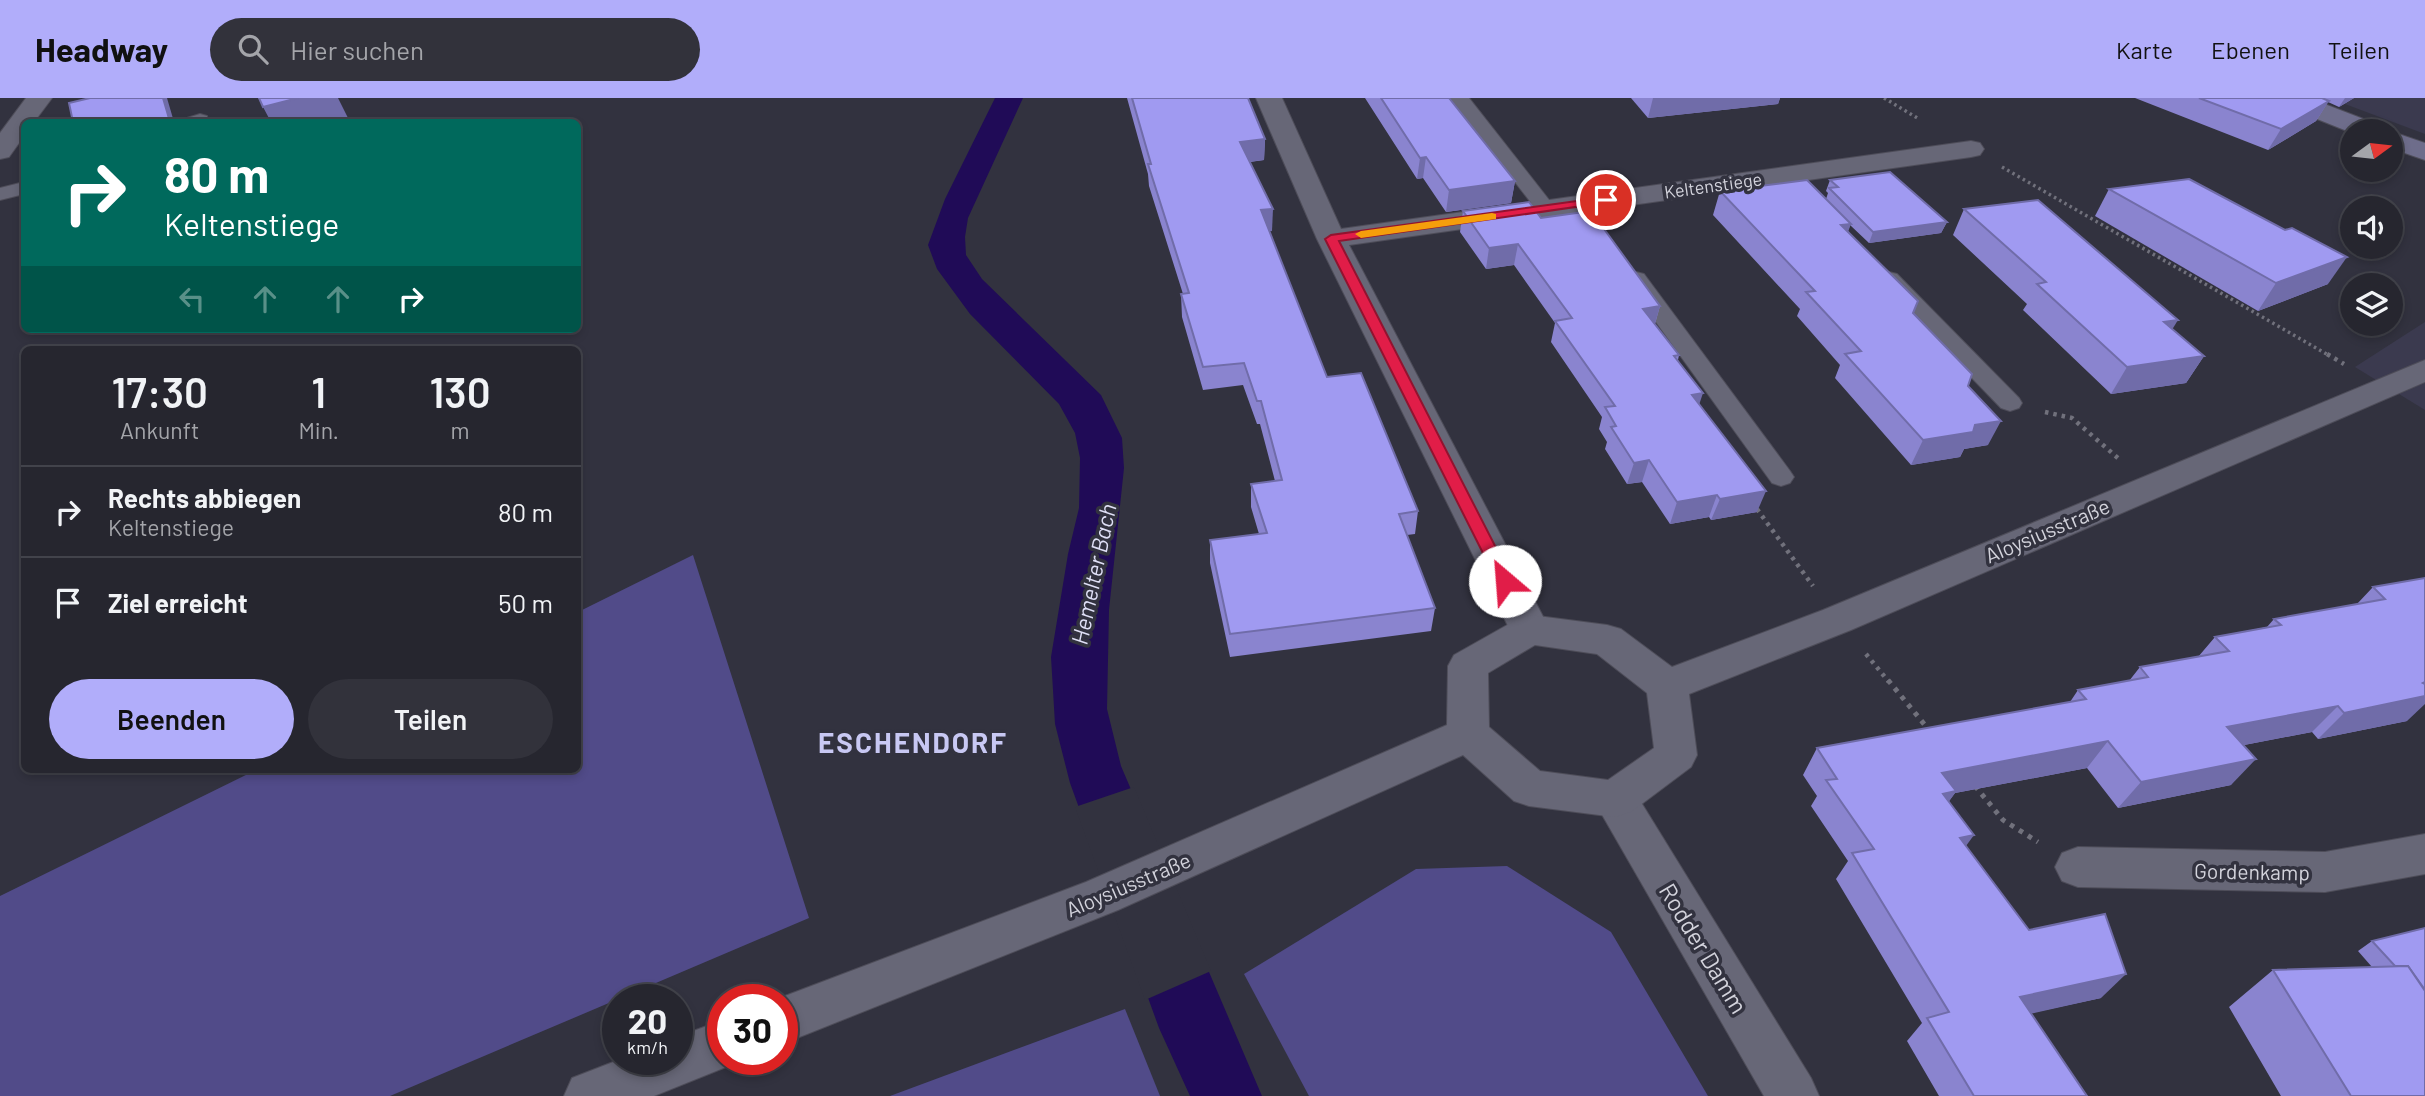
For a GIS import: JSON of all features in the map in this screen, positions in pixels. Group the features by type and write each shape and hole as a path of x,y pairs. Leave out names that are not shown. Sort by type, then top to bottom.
{"main road":[{"path":"2286,98 2340,119"},
{"path":"2403,144 2425,152"}],"street":[{"path":"24,119 39,98"},
{"path":"1269,98 1331,239 1530,630"},
{"path":"0,151 21,122"},
{"name":"Keltenstiege","path":"1331,239 1546,209 1588,214 1786,175 1971,149"},
{"name":"Aloysiusstraße","path":"1667,686 1838,620 2425,370"},
{"path":"1530,630 1607,639 1667,686 1676,755 1615,799 1529,788 1468,734 1468,666 1530,630"},
{"name":"Aloysiusstraße","path":"798,1015 1102,896 1468,734"},
{"name":"Rodder Damm","path":"1615,799 1793,1096"},
{"name":"Gordenkamp","path":"2078,867 2326,872 2425,854"},
{"path":"590,1096 707,1050"}],"lane":[{"path":"1459,98 1546,209"},
{"path":"1786,175 1805,195"},
{"path":"0,194 21,189"},
{"path":"1626,264 1781,477"},
{"path":"1874,264 2010,403"}],"path":[{"path":"1884,98 2385,387"},
{"path":"2072,418 2099,442"},
{"path":"1781,477 1756,511 1838,620 1934,736"},
{"path":"1968,778 2003,820 2078,867"}],"shaded area":[{"path":"2329,98 2425,98 2425,134 2403,126 2403,119 2385,119"},
{"path":"2425,322 2425,410 2355,367"},
{"path":"693,555 809,918 654,984 602,984 602,1006 390,1096 0,1096 0,896 250,773 581,773 581,611"},
{"path":"1507,866 1611,932 1708,1096 1309,1096 1244,974 1416,869"},
{"path":"1125,1009 1160,1096 890,1096"}],"water":[{"name":"Hemelter Bach","path":"995,98 1023,98 968,218 966,255 982,279 1101,395 1122,438 1124,468 1109,610 1107,709 1121,766 1262,1096 1190,1096 1159,1028 1070,783 1055,724 1051,657 1068,554 1079,508 1080,458 1075,433 1059,404 970,314 937,269 928,245 945,199"}],"pier":[{"path":"1134,787 1211,971 1145,1000 1075,807"}],"building":[{"path":"90,98 163,98 169,119 72,119 69,103"},
{"path":"259,98 298,98 263,107"},
{"path":"1132,98 1248,98 1265,139 1240,142 1273,209 1261,210 1327,377 1361,373 1418,511 1399,514 1435,608 1230,634 1210,540 1267,533 1251,484 1282,480 1261,401 1257,401 1244,363 1203,367 1181,294 1189,293 1148,164 1151,164"},
{"path":"1381,98 1449,98 1515,181 1449,190 1426,157 1420,158"},
{"path":"2199,98 2322,98 2329,101 2281,129"},
{"path":"1890,172 1947,222 1873,232 1829,188 1838,187 1830,180"},
{"path":"2189,179 2285,230 2292,228 2340,253 2342,259 2276,283 2109,189"},
{"path":"1807,180 1851,224 1841,225 1918,301 1913,313 1972,374 1968,386 2001,421 1975,425 1973,432 1923,440 1845,354 1861,351 1806,292 1815,291 1720,191"},
{"path":"2038,200 2178,320 2164,322 2204,356 2127,367 2037,284 2046,282 1964,209"},
{"path":"1529,202 1541,218 1591,211 1660,306 1643,309 1679,355 1674,356 1703,393 1692,395 1766,491 1720,499 1717,495 1677,502 1649,460 1634,463 1611,427 1616,426 1605,407 1615,406 1555,321 1572,318 1518,244 1489,248 1463,211"},
{"path":"2425,578 2425,696 2344,713 2338,706 2227,727 2256,759 2141,782 2108,741 1942,773 1956,791 1943,794 1974,835 1960,838 2029,930 2105,914 2126,974 2020,997 2087,1096 1974,1096 1927,1018 1949,1012 1852,853 1874,849 1826,780 1837,779 1817,748 2086,699 2078,690 2148,677 2140,667 2229,651 2215,637 2281,625 2274,619 2385,599 2373,587"},
{"path":"2425,928 2425,990 2408,966 2395,966 2372,941"},
{"path":"2408,966 2425,991 2425,1096 2351,1096 2273,970"}],"slow traffic":[{"path":"1361,234 1492,216"}],"district":[{"name":"ESCHENDORF","path":"913,742"}],"route":[{"path":"1505,581 1331,239 1606,200"}]}
